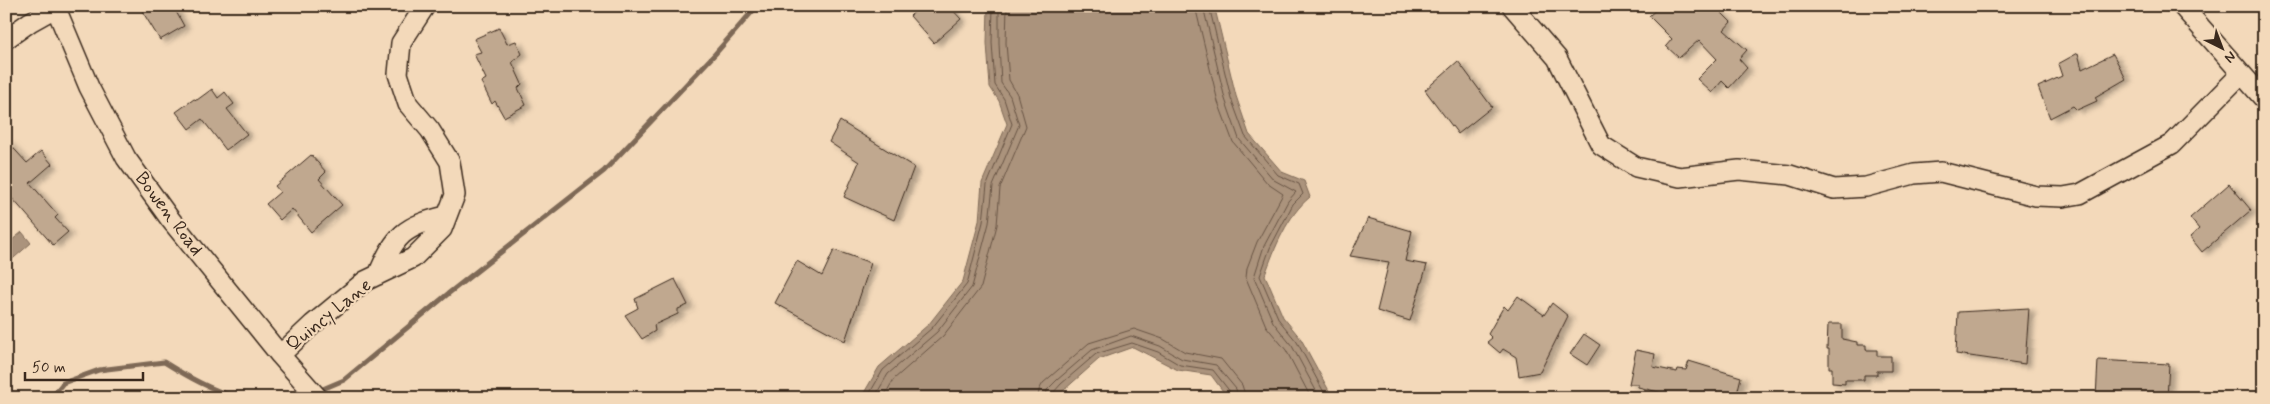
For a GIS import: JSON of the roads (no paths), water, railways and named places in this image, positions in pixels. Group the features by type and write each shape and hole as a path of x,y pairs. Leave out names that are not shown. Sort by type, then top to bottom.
{"street":[{"name":"Quincy Lane","path":"280,355 313,324 365,282 413,258 442,229 455,194 450,162 430,130 408,104 398,74 402,43 425,6"},
{"path":"1512,6 1558,58 1602,145 1636,168 1680,177 1739,170 1790,175 1834,189 1866,187 1914,174 1941,172 2036,196 2063,197 2080,194 2172,144 2242,74"},
{"path":"2182,6 2264,99"},
{"path":"6,39 55,7"},
{"name":"Bowen Road","path":"55,7 89,87 126,158 170,219 280,355 318,398"},
{"name":"Quincy Lane","path":"378,275 386,257 403,232 421,222 446,216"}],"water":[{"path":"988,6 1213,6 1236,96 1249,134 1282,172 1304,181 1310,197 1288,223 1265,275 1283,317 1301,339 1333,398 1228,398 1211,375 1178,370 1133,347 1099,359 1055,398 861,398 879,367 929,324 963,281 979,221 982,183 1007,124 999,101 990,87 987,43"},
{"path":"22,232 31,243 7,264 6,245"}],"waterway":[{"path":"318,391 344,380 449,293 604,171 715,54 757,6"},
{"path":"51,398 63,383 99,370 164,362 200,383 239,398"},
{"path":"299,398 310,394"}]}
